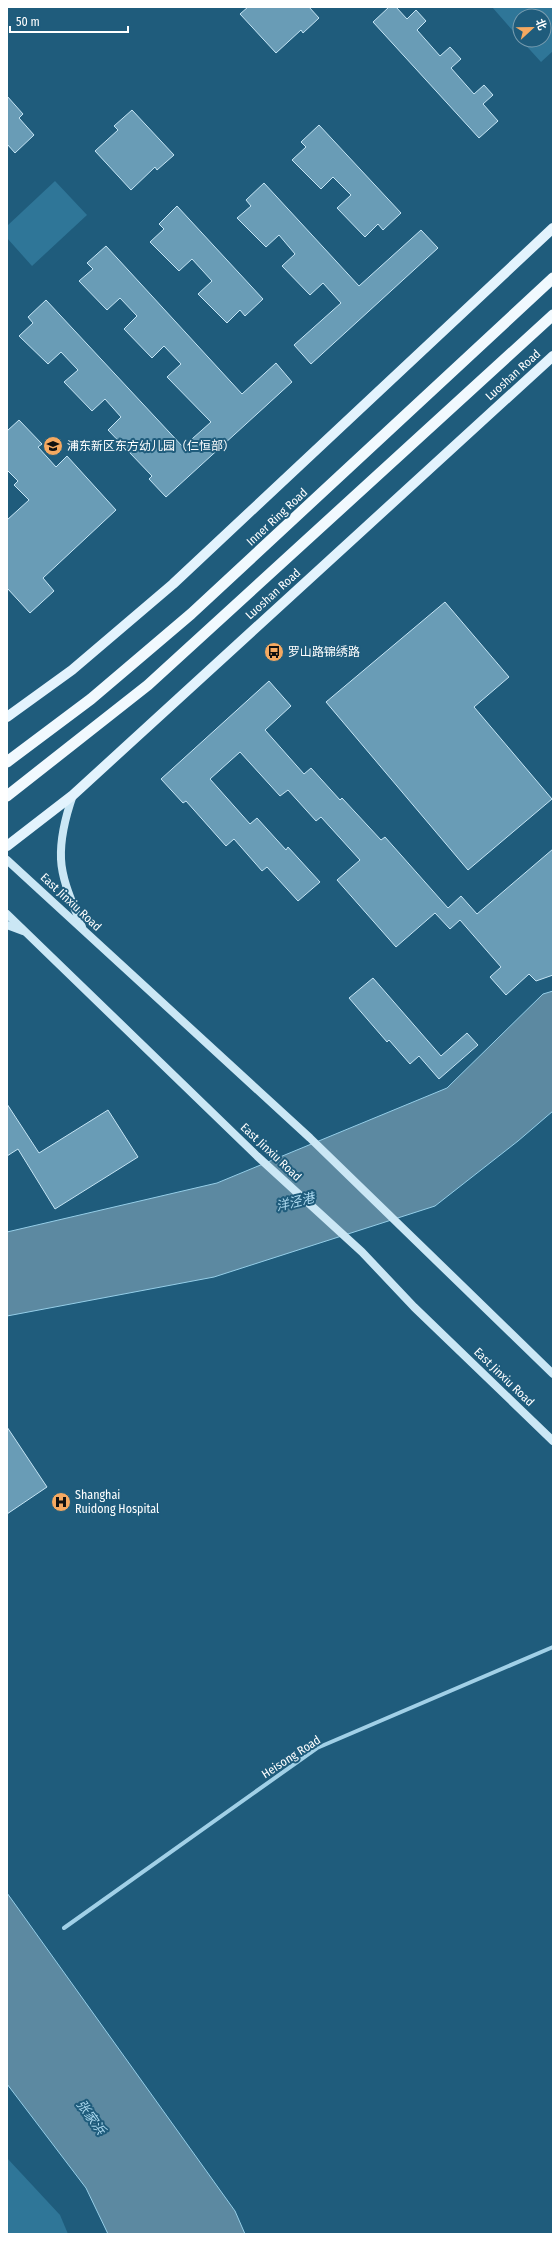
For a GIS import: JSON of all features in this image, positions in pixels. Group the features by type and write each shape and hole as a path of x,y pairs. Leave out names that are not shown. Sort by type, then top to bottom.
{"highway":[{"name":"Inner Ring Road","path":"7,762 91,699 191,614 553,278"},
{"path":"7,796 148,685 553,315"}],"main road":[{"path":"7,717 72,670 173,584 553,228"},
{"name":"Luoshan Road","path":"7,846 73,795 553,356"},
{"path":"73,795 66,817 61,859 67,886 83,930"},
{"name":"East Jinxiu Road","path":"7,860 310,1138 553,1374"},
{"name":"East Jinxiu Road","path":"7,914 257,1156 362,1252 414,1307 553,1441"},
{"path":"7,926 25,931"}],"street":[{"name":"Heisong Road","path":"64,1928 317,1748 553,1647"}],"shaded area":[{"path":"492,7 553,7 553,51 541,62 528,48 552,48 552,8 512,8 512,30"},
{"path":"55,181 87,215 32,266 7,238 7,226"},
{"path":"7,2158 60,2215 68,2234 7,2234"}],"water":[{"name":"洋泾港","path":"553,991 553,1111 518,1141 435,1206 214,1277 7,1316 7,1232 217,1183 447,1088 543,994"},
{"name":"张家浜","path":"7,1893 235,2211 245,2234 108,2234 86,2188 7,2084"}],"building":[{"path":"248,7 309,7 319,18 303,33 301,30 276,53 240,14"},
{"path":"389,7 396,7 407,19 416,10 426,21 417,30 440,56 450,47 461,59 451,68 474,94 484,85 493,95 483,104 498,121 479,138 373,22"},
{"path":"7,96 23,114 19,118 34,135 15,153 7,144"},
{"path":"132,110 174,155 157,170 155,167 131,190 95,151 118,130 114,126"},
{"path":"319,125 401,213 383,230 378,224 365,237 337,208 351,195 333,177 321,189 292,160 306,147 301,142"},
{"path":"264,183 359,286 421,230 438,248 311,364 294,345 341,303 323,283 310,295 282,266 295,254 279,235 266,247 237,218 251,206 246,200"},
{"path":"177,206 263,299 245,316 240,310 227,323 198,294 212,281 192,259 179,271 150,242 164,229 159,224"},
{"path":"106,246 242,394 276,363 292,382 166,497 149,479 152,476 108,430 121,417 105,399 92,411 64,382 78,370 61,352 48,364 19,336 33,323 28,317 46,300 183,447 211,422 167,377 181,364 164,346 152,358 124,329 137,316 120,298 107,310 79,281 93,269 87,263"},
{"path":"19,420 42,444 38,447 56,467 67,456 116,510 43,578 54,591 30,613 7,588 7,520 29,500 14,485 18,481 7,470 7,431"},
{"path":"445,602 509,677 474,707 552,799 468,870 326,702"},
{"path":"269,681 291,706 265,730 304,774 311,768 340,800 342,798 381,840 385,837 448,908 461,896 477,914 553,849 553,975 536,981 529,974 506,995 490,977 501,967 460,920 450,929 435,913 396,947 337,880 360,860 321,817 316,821 288,790 280,796 240,752 210,779 250,824 257,818 286,850 288,847 320,882 298,901 267,867 262,871 234,839 226,846 186,801 183,803 161,779"},
{"path":"373,978 441,1056 467,1033 478,1045 439,1079 419,1056 410,1064 389,1040 387,1042 349,998"},
{"path":"7,1104 39,1153 108,1110 138,1157 55,1209 18,1149 7,1156"},
{"path":"7,1427 47,1487 7,1514"}],"place":[{"name":"浦东新区东方幼儿园（仁恒部）","path":"53,446"},
{"name":"罗山路锦绣路","path":"274,652"},
{"name":"Shanghai Ruidong Hospital","path":"61,1502"}]}
